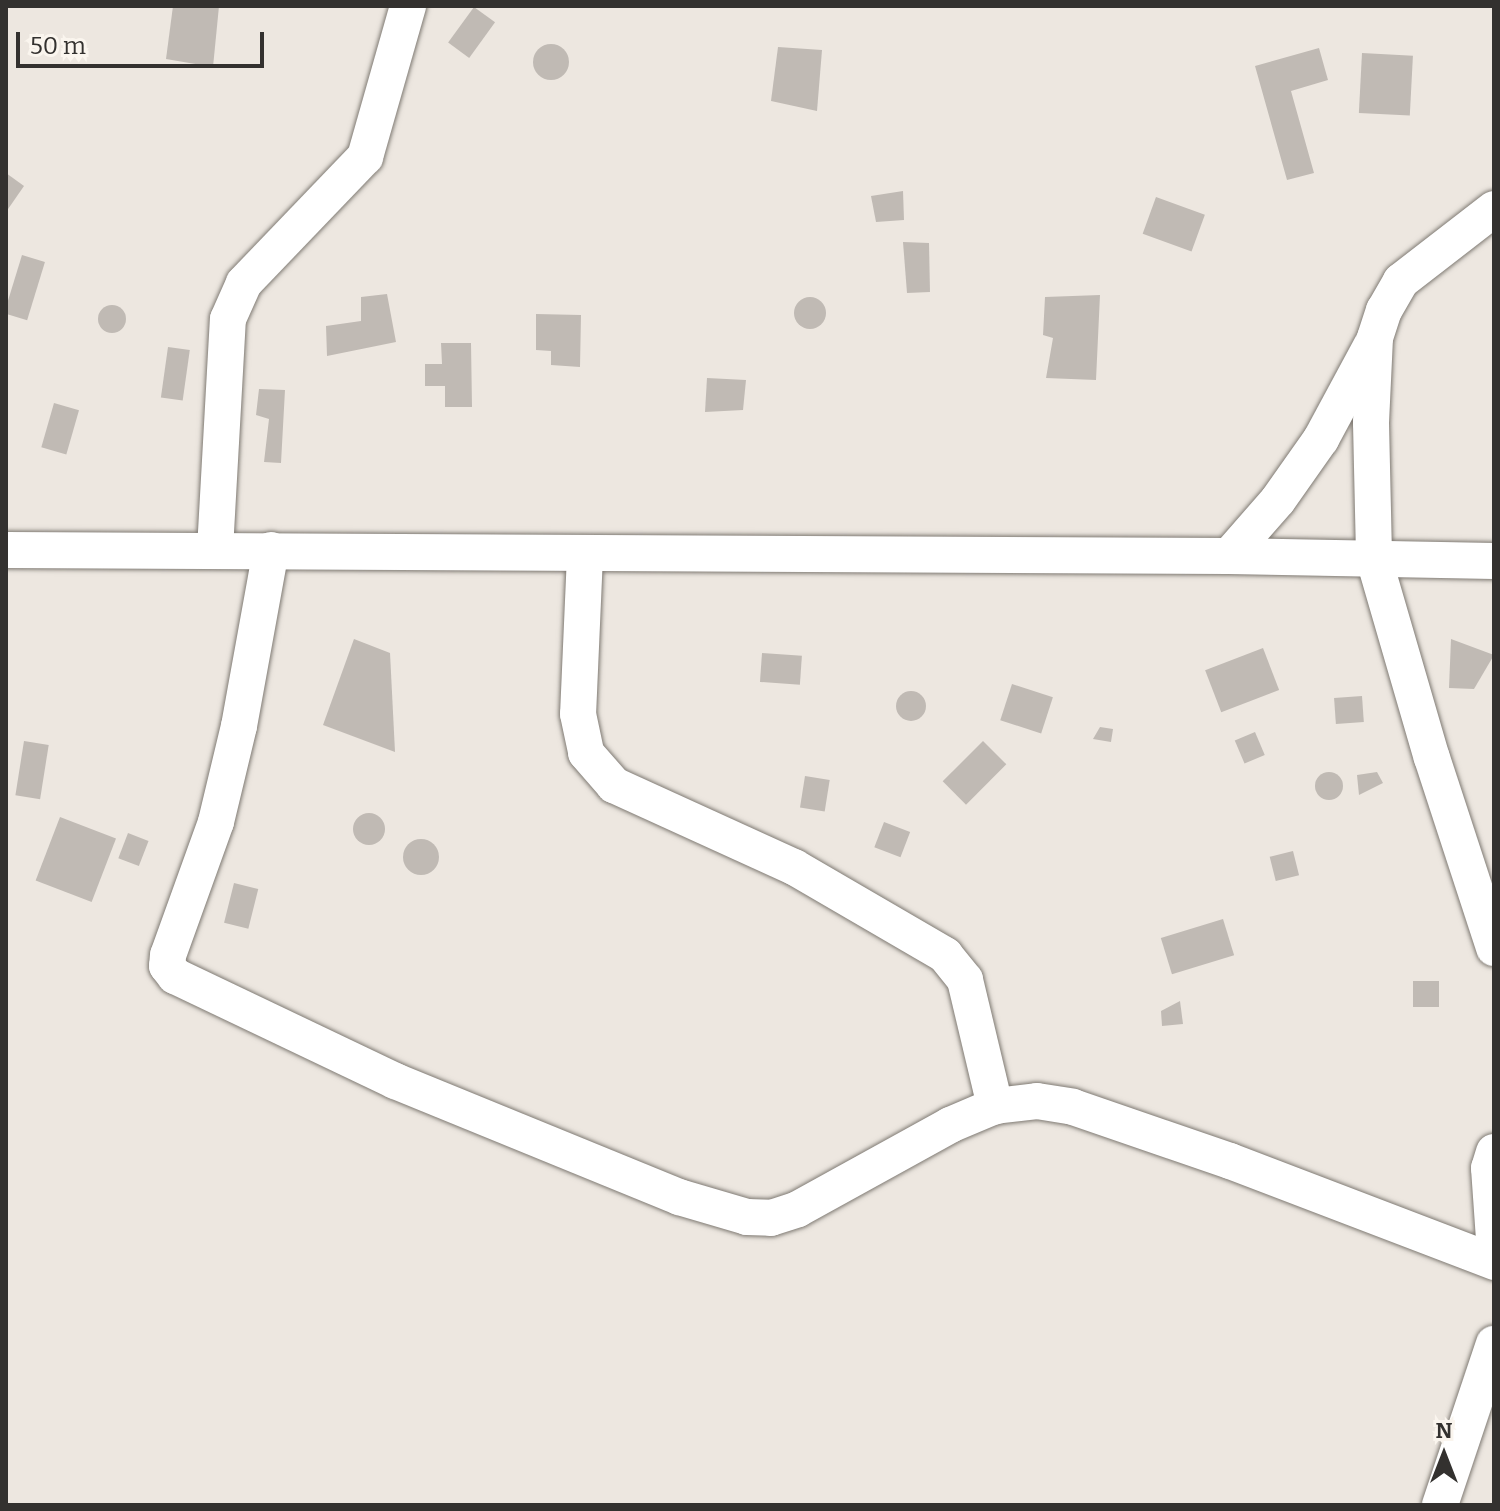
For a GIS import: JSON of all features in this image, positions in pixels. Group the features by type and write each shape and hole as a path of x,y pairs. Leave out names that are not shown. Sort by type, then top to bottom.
{"street":[{"path":"215,550 228,319 244,283 365,157 408,6"},
{"path":"1229,556 1278,500 1321,439 1375,338 1384,310 1401,281 1494,209"},
{"path":"1375,338 1371,423 1374,559 1432,758 1494,948"},
{"path":"6,550 1229,556 1494,561"},
{"path":"271,550 239,726 216,822 168,955 167,966 175,976 395,1081 679,1197 747,1217 771,1218 798,1209 950,1125 995,1106 1037,1101 1073,1107 1230,1161 1494,1262"},
{"path":"585,555 578,714 586,753 614,785 794,867 945,955 965,980 995,1106"},
{"path":"1494,1152 1489,1168 1489,1193 1494,1239"},
{"path":"1440,1505 1494,1344"}],"building":[{"path":"173,6 219,6 213,67 166,59"},
{"path":"474,7 495,22 469,58 448,43"},
{"path":"551,44 563,50 569,62 563,74 551,80 539,74 533,62 539,50"},
{"path":"778,47 822,50 817,111 771,101"},
{"path":"1319,48 1328,80 1291,91 1314,173 1287,180 1255,66"},
{"path":"1362,53 1413,56 1410,116 1359,113"},
{"path":"6,173 24,186 6,212"},
{"path":"903,191 904,220 876,222 871,196"},
{"path":"1156,197 1205,215 1192,251 1143,234"},
{"path":"903,242 929,243 930,292 907,293"},
{"path":"22,255 45,262 27,320 6,314"},
{"path":"387,294 396,342 327,356 326,326 361,321 361,297"},
{"path":"1100,295 1096,380 1046,378 1053,338 1043,335 1045,297"},
{"path":"810,297 821,302 826,313 821,324 810,329 799,324 794,313 799,302"},
{"path":"112,305 122,309 126,319 122,329 112,333 102,329 98,319 102,309"},
{"path":"536,314 581,315 580,367 551,365 551,351 536,350"},
{"path":"441,343 471,343 472,407 445,407 445,386 425,386 425,364 442,364"},
{"path":"168,347 190,350 183,401 161,398"},
{"path":"707,378 746,380 743,410 705,412"},
{"path":"259,389 285,390 281,463 264,462 269,419 256,415"},
{"path":"54,403 79,410 66,454 41,447"},
{"path":"354,639 390,653 395,752 323,725"},
{"path":"1451,639 1494,655 1474,689 1449,688"},
{"path":"1263,648 1279,690 1221,712 1205,670"},
{"path":"762,653 802,656 800,685 760,682"},
{"path":"1012,684 1053,697 1041,733 1000,720"},
{"path":"911,691 922,695 926,706 922,717 911,721 900,717 896,706 900,695"},
{"path":"1362,696 1364,722 1336,724 1334,698"},
{"path":"1100,727 1113,729 1111,742 1093,739"},
{"path":"1255,732 1265,755 1245,764 1235,741"},
{"path":"24,741 49,745 40,799 15,795"},
{"path":"983,741 1006,764 966,805 943,781"},
{"path":"1329,772 1339,776 1343,786 1339,796 1329,800 1319,796 1315,786 1319,776"},
{"path":"1377,772 1383,783 1359,795 1357,775"},
{"path":"805,776 830,780 825,812 800,808"},
{"path":"369,813 380,818 385,829 380,840 369,845 358,840 353,829 358,818"},
{"path":"60,817 116,839 92,902 36,880"},
{"path":"884,822 910,832 900,857 874,847"},
{"path":"128,833 149,841 139,866 118,858"},
{"path":"421,839 434,844 439,857 434,870 421,875 408,870 403,857 408,844"},
{"path":"1293,851 1299,875 1276,881 1270,857"},
{"path":"234,883 258,889 248,929 224,923"},
{"path":"1223,919 1234,955 1172,974 1161,938"},
{"path":"1413,981 1439,981 1439,1007 1413,1007"},
{"path":"1180,1001 1183,1024 1162,1026 1161,1011"}]}
